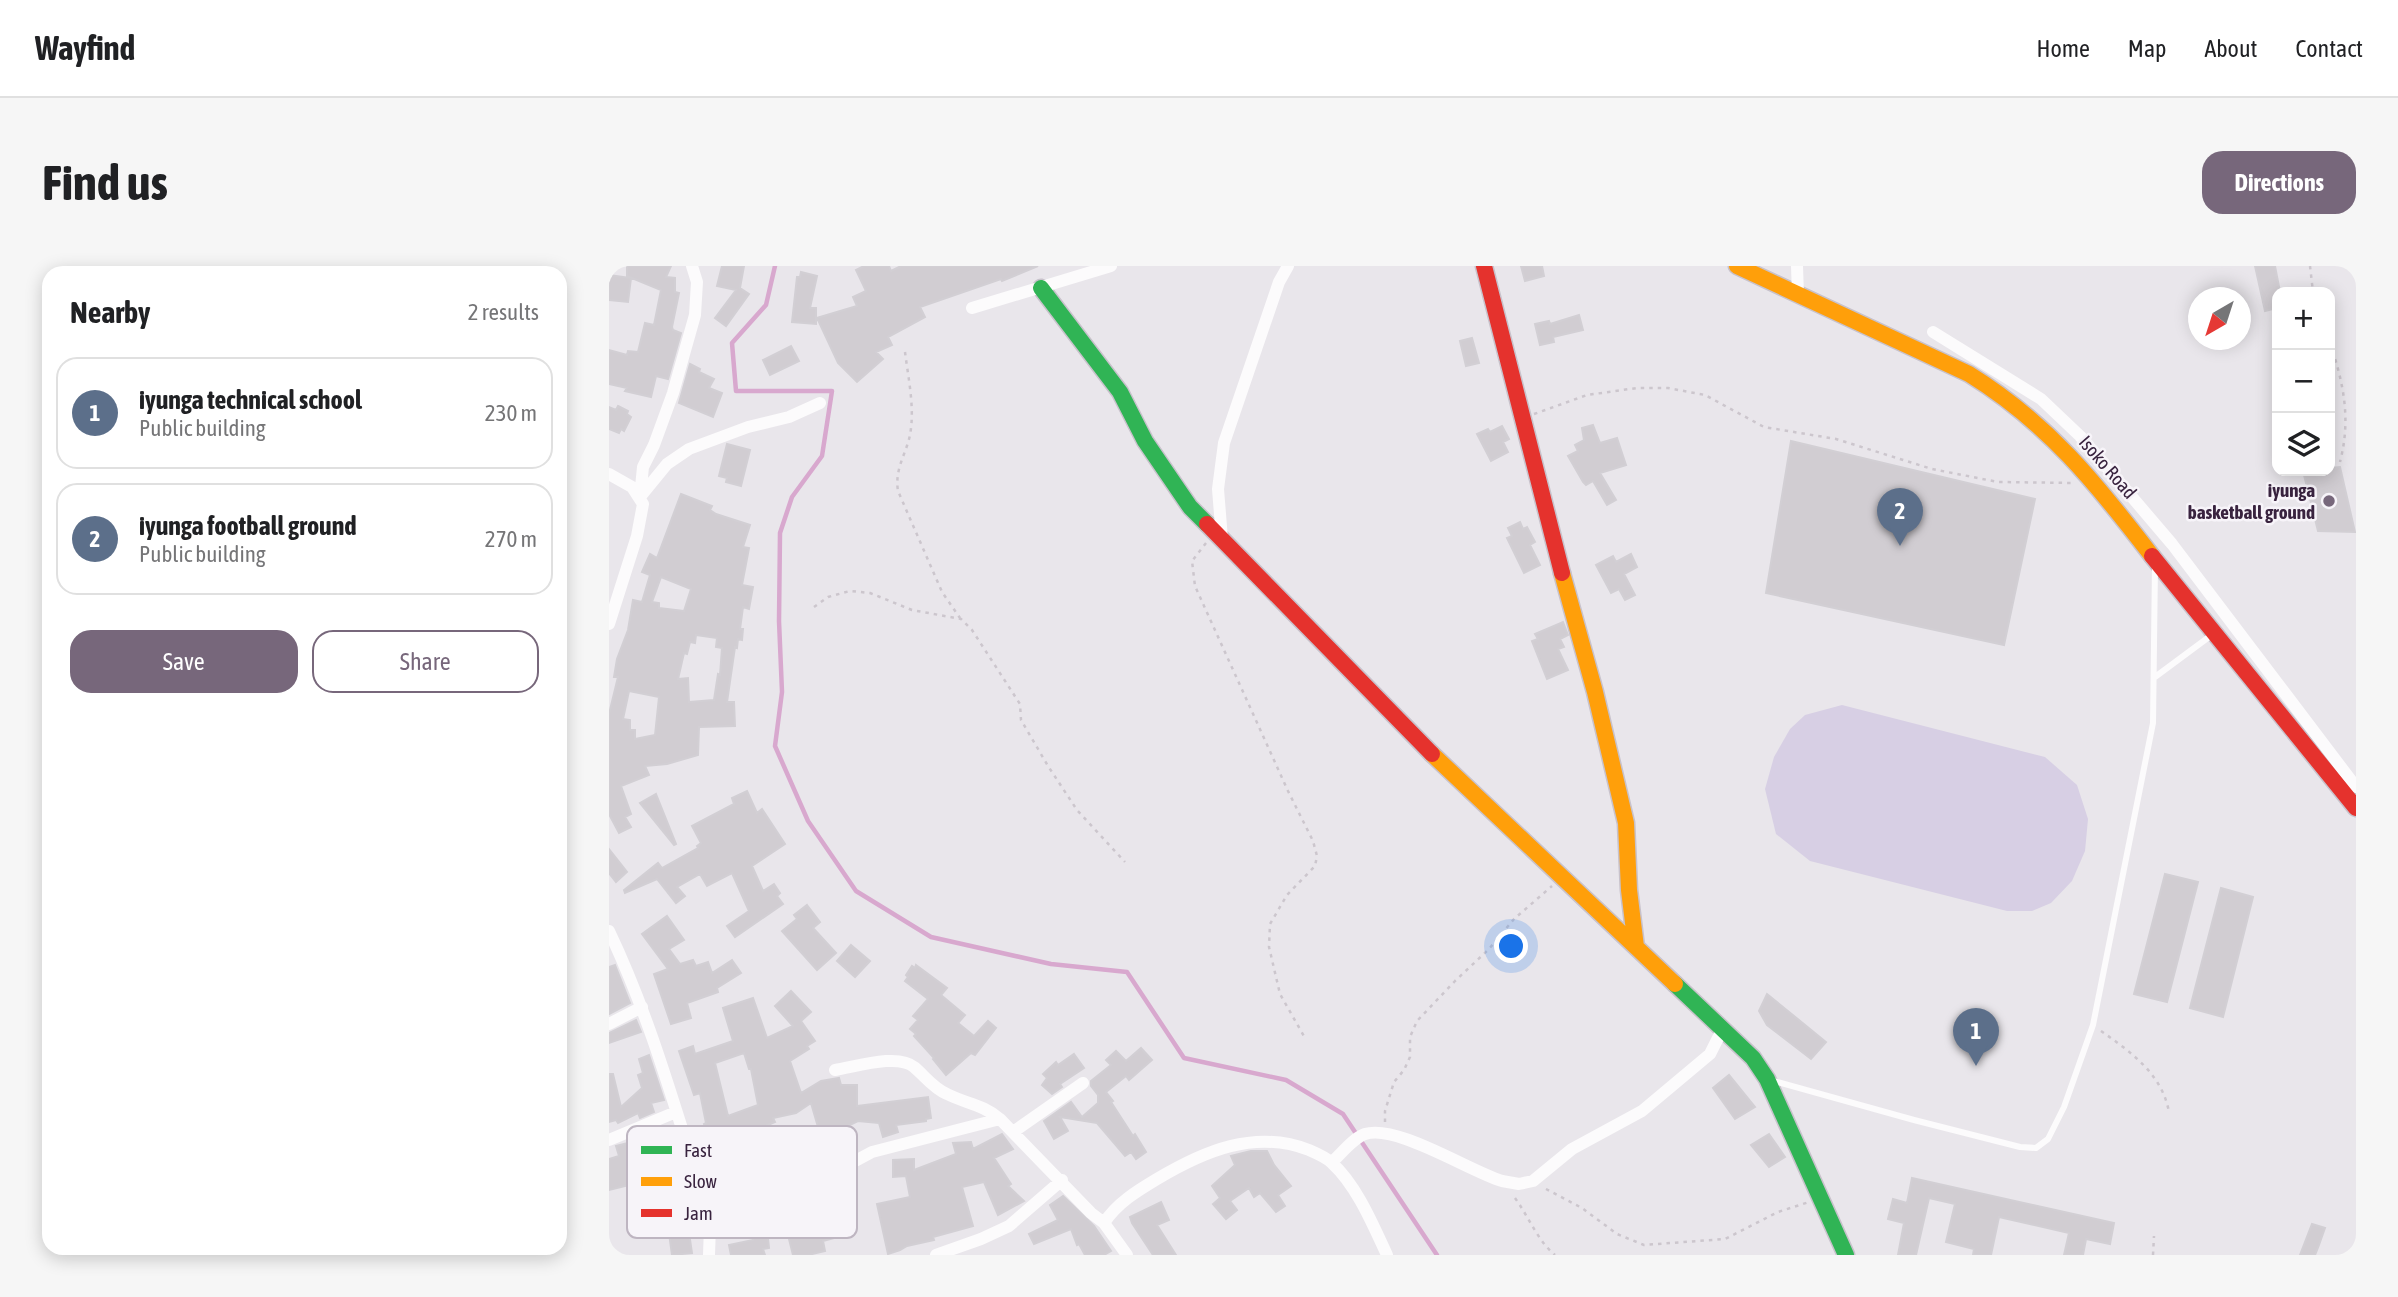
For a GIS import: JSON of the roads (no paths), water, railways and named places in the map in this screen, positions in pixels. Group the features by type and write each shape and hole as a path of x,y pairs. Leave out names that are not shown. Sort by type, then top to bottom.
{"street":[{"path":"640,496 643,467 673,393 695,315 697,282 692,266"},
{"path":"972,308 1111,266"},
{"path":"1219,536 1218,489 1228,427 1279,282 1288,266"},
{"path":"1484,266 1521,418 1595,692 1626,823 1629,890 1636,947"},
{"name":"Isoko Road","path":"1737,266 1990,386 2043,428 2097,483 2155,560 2356,808"},
{"path":"1797,266 1798,295"},
{"path":"1041,288 1120,392 1145,441 1181,497 1414,737 1753,1058 1767,1079 1846,1255"},
{"path":"1933,332 2033,393 2080,436 2172,544 2356,787"},
{"path":"640,496 667,464 689,449 748,427 789,417 820,403"},
{"path":"609,474 632,487 643,504 643,513 609,624"},
{"path":"609,931 642,1007 681,1126"},
{"path":"609,1024 642,1007"},
{"path":"1332,1162 1363,1135 1384,1135 1423,1145 1502,1181 1519,1184 1533,1181 1572,1149 1642,1111 1710,1054 1723,1028"},
{"path":"835,1070 887,1061 904,1061 913,1065 938,1089 982,1106 1000,1119 1091,1213 1104,1223 1127,1255"},
{"path":"1013,1132 1083,1083"},
{"path":"642,1126 676,1112"},
{"path":"857,1160 872,1152 1000,1119"},
{"path":"609,1140 627,1132"},
{"path":"1104,1223 1121,1203 1185,1163 1220,1148 1255,1141 1271,1142 1294,1145 1332,1162 1363,1205 1387,1255"},
{"path":"936,1255 981,1240 1009,1226 1062,1181"}],"lane":[{"path":"1767,1079 2020,1147 2036,1148 2048,1139 2064,1107 2093,1026 2153,723 2155,560"},
{"path":"2155,677 2214,634"}],"waterway":[{"path":"775,266 766,305 732,343 736,391 832,391 822,456 792,497 780,533 779,621 782,692 775,746 808,821 856,891 931,937 1051,964 1127,972 1184,1058 1286,1080 1343,1114 1437,1255"}],"place":[{"name":"iyunga basketball ground","path":"2329,501"},
{"name":"iyunga football ground","path":"1900,546"},
{"name":"iyunga technical school","path":"1976,1066"}]}
